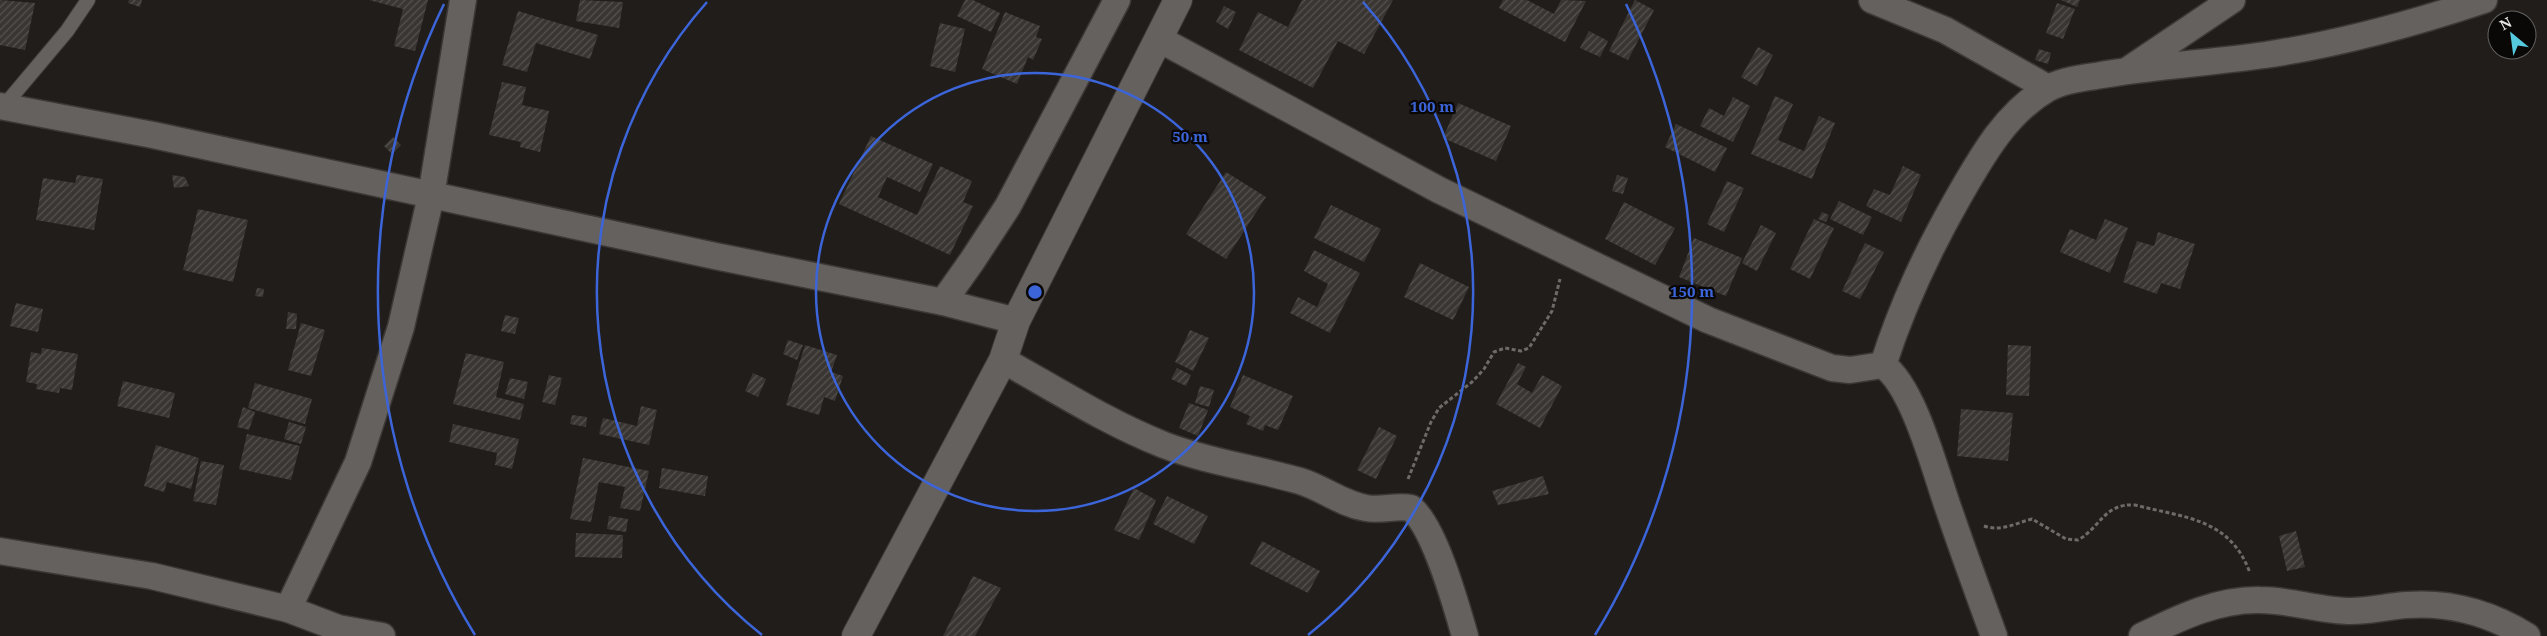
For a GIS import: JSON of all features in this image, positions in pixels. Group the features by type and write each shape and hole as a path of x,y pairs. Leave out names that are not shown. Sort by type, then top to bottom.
{"street":[{"path":"288,609 358,462 401,327 431,196 463,0"},
{"path":"943,302 1008,206 1117,0"},
{"path":"856,636 1003,360 1016,321 1178,0"},
{"path":"1872,0 1944,30 1982,49 2048,88"},
{"path":"2129,70 2232,0"},
{"path":"1882,365 1894,329 1926,254 1986,148 2013,117 2048,88 2078,79 2129,70 2267,55 2336,42 2422,21 2484,0"},
{"path":"1159,39 1439,190 1708,320 1832,368 1850,370 1882,365 1891,371 1908,400 1922,434 1994,636"},
{"path":"1,107 172,139 431,196 943,302 1016,321"},
{"path":"1003,360 1163,444 1198,457 1248,467 1302,482 1330,493 1344,502 1360,507 1382,510 1404,507 1417,513 1424,523 1454,596 1466,636"},
{"path":"0,552 152,576 288,609 338,628 382,636"},
{"path":"2142,636 2197,610 2230,602 2260,600 2327,611 2353,611 2407,605 2452,606 2491,618 2527,636"}],"lane":[{"path":"1,107 67,31 88,0"}],"path":[{"path":"1404,507 1406,483 1431,422 1439,408 1472,382 1484,369 1494,352 1505,348 1521,351 1529,348 1552,311 1558,285 1572,253"},
{"path":"1950,516 1992,529 2013,526 2032,519 2066,539 2072,540 2085,536 2111,510 2126,505 2195,518 2220,531 2235,544 2247,563 2260,600"}],"building":[{"path":"0,0 35,3 25,50 0,45"},
{"path":"129,0 142,0 140,7 128,3"},
{"path":"369,0 428,0 415,51 394,46 403,9"},
{"path":"580,0 623,2 619,28 576,21"},
{"path":"965,0 973,0 1000,13 991,32 957,16"},
{"path":"1302,0 1393,0 1364,54 1338,41 1313,88 1239,50 1258,12 1288,27"},
{"path":"1503,0 1527,0 1554,14 1561,0 1586,1 1565,42 1499,8"},
{"path":"1635,0 1654,10 1628,60 1609,51"},
{"path":"2061,0 2080,0 2077,7"},
{"path":"2057,3 2075,9 2063,39 2046,33"},
{"path":"1224,6 1236,12 1228,29 1216,22"},
{"path":"518,11 598,35 590,59 536,43 527,72 502,65"},
{"path":"1005,12 1040,26 1036,37 1042,39 1033,60 1028,57 1017,84 982,69"},
{"path":"940,23 965,29 955,72 930,66"},
{"path":"1589,31 1608,41 1600,57 1580,48"},
{"path":"1758,47 1773,55 1757,86 1741,77"},
{"path":"2039,49 2051,53 2048,64 2035,60"},
{"path":"502,82 526,87 522,105 549,111 540,152 520,147 521,142 489,135"},
{"path":"1775,96 1793,104 1778,140 1804,151 1819,116 1835,123 1812,179 1751,154"},
{"path":"1733,97 1750,106 1733,142 1700,126 1709,108 1724,116"},
{"path":"1458,103 1511,126 1496,161 1443,138"},
{"path":"1676,124 1727,148 1715,172 1665,147"},
{"path":"871,136 933,164 920,192 887,177 878,197 917,215 940,166 972,181 963,202 973,206 950,255 839,204"},
{"path":"393,137 401,145 392,154 384,146"},
{"path":"1903,166 1921,175 1901,222 1866,206 1874,189 1890,195"},
{"path":"1226,172 1266,197 1226,259 1186,234"},
{"path":"77,175 103,179 94,230 36,220 43,178 75,183"},
{"path":"172,175 185,177 189,186 174,188"},
{"path":"1617,175 1628,178 1623,194 1612,191"},
{"path":"1727,181 1744,188 1724,232 1707,224"},
{"path":"1839,201 1872,217 1863,235 1830,219"},
{"path":"1624,202 1675,228 1655,265 1605,239"},
{"path":"1331,205 1381,229 1364,262 1314,238"},
{"path":"198,209 248,220 233,282 183,270"},
{"path":"1822,212 1829,215 1826,222 1818,219"},
{"path":"1814,219 1834,228 1810,279 1790,269"},
{"path":"2105,219 2128,228 2110,273 2060,252 2070,229 2096,240"},
{"path":"1761,225 1776,233 1757,271 1742,263"},
{"path":"2158,232 2195,244 2180,289 2161,283 2157,294 2123,282 2137,241 2154,246"},
{"path":"1694,238 1742,258 1726,296 1679,277"},
{"path":"1865,243 1884,252 1860,299 1842,291"},
{"path":"1314,250 1360,273 1330,333 1290,313 1298,297 1317,307 1328,284 1304,271"},
{"path":"1420,263 1469,287 1453,320 1404,297"},
{"path":"257,288 264,289 263,297 255,296"},
{"path":"16,303 43,309 38,332 10,326"},
{"path":"288,312 297,314 296,329 286,329"},
{"path":"505,315 519,318 515,334 501,331"},
{"path":"301,323 325,330 311,376 288,370"},
{"path":"1190,330 1209,338 1193,371 1175,362"},
{"path":"788,340 803,345 797,360 783,354"},
{"path":"805,345 837,355 831,372 843,376 835,401 824,397 819,415 786,405"},
{"path":"2008,345 2031,346 2029,396 2006,395"},
{"path":"42,348 78,354 72,390 60,388 59,393 36,389 37,384 26,382 31,352 41,354"},
{"path":"466,353 504,362 496,397 524,404 520,420 453,404"},
{"path":"1518,363 1526,367 1517,384 1532,393 1542,375 1562,386 1540,428 1496,404"},
{"path":"1177,368 1191,375 1186,386 1171,379"},
{"path":"753,373 766,379 758,397 745,391"},
{"path":"549,375 562,378 555,405 542,402"},
{"path":"1243,375 1293,396 1278,430 1265,425 1263,431 1246,424 1250,416 1230,407"},
{"path":"510,378 528,382 524,399 505,394"},
{"path":"123,381 175,393 169,418 117,406"},
{"path":"255,383 312,399 305,424 248,408"},
{"path":"1200,386 1214,390 1209,407 1195,403"},
{"path":"1189,403 1208,410 1198,436 1179,428"},
{"path":"641,406 657,410 649,445 599,434 603,418 637,426"},
{"path":"243,407 255,412 249,430 237,427"},
{"path":"1961,409 2013,413 2008,461 1957,456"},
{"path":"572,415 587,417 586,427 570,424"},
{"path":"289,422 306,427 301,444 284,439"},
{"path":"453,424 519,439 512,469 495,465 497,453 449,442"},
{"path":"1379,427 1397,436 1376,479 1357,470"},
{"path":"247,434 300,446 291,480 239,469"},
{"path":"156,445 199,458 191,489 167,482 164,492 144,486"},
{"path":"583,458 649,471 640,511 620,508 625,487 599,482 591,522 570,519"},
{"path":"201,461 224,465 216,505 193,501"},
{"path":"662,468 708,476 705,496 659,488"},
{"path":"1543,476 1549,494 1498,505 1492,491"},
{"path":"1134,488 1156,500 1139,540 1114,530"},
{"path":"1167,496 1208,516 1194,544 1153,524"},
{"path":"609,516 628,519 626,532 607,529"},
{"path":"2296,531 2305,567 2287,571 2279,536"},
{"path":"576,533 623,535 622,558 575,557"},
{"path":"1262,541 1320,571 1308,593 1250,564"},
{"path":"973,576 1001,588 975,636 943,636"}]}
